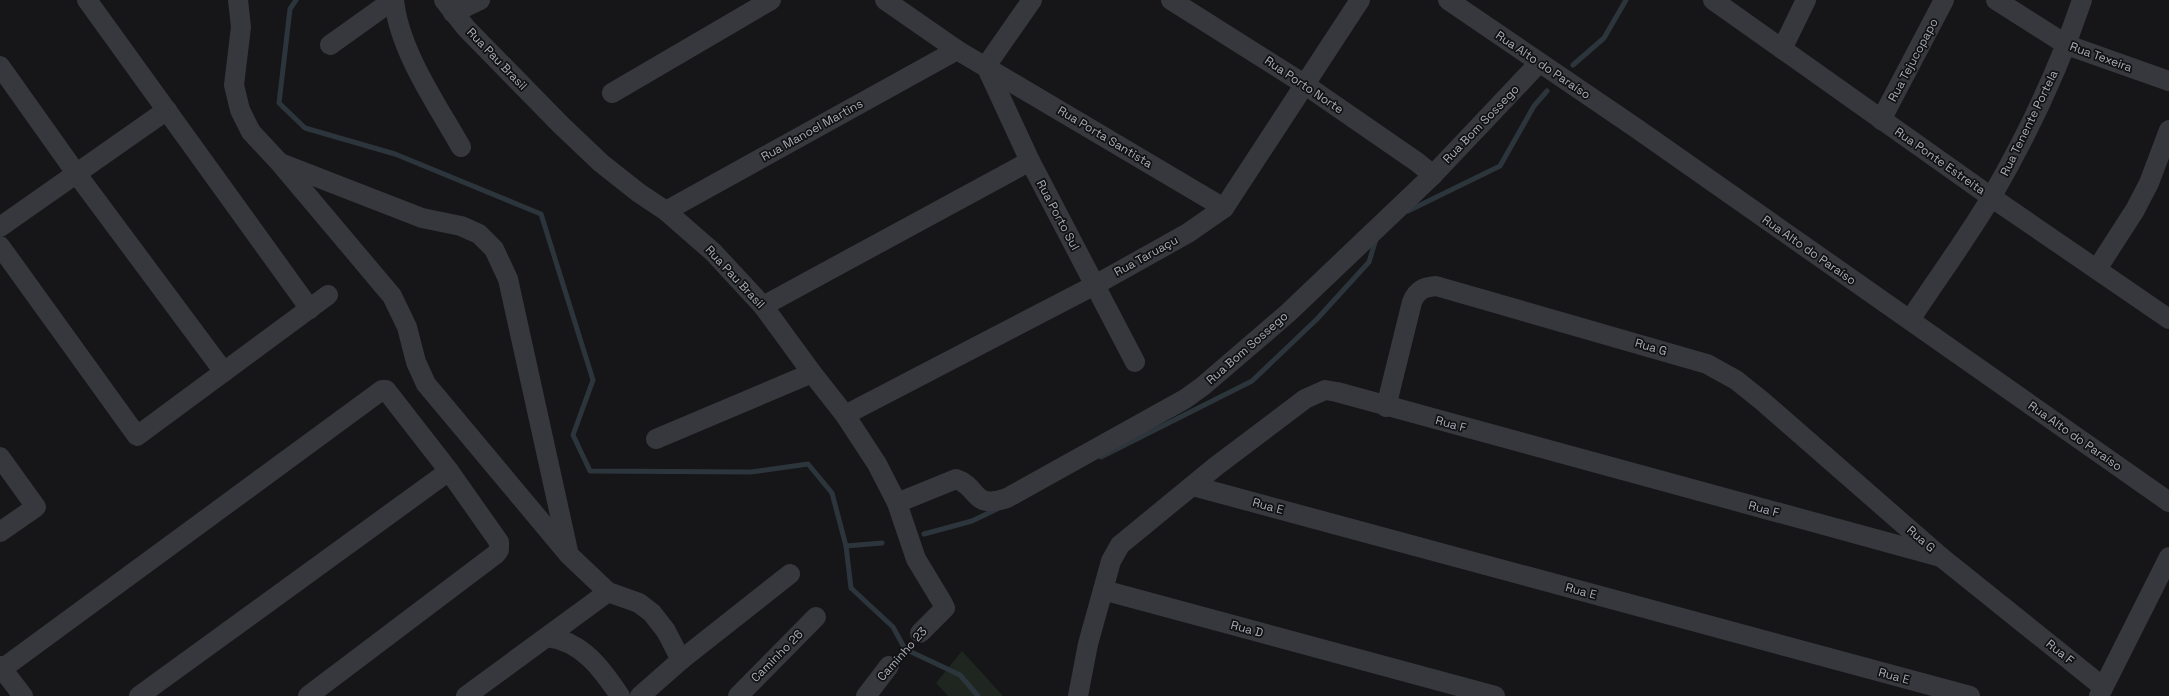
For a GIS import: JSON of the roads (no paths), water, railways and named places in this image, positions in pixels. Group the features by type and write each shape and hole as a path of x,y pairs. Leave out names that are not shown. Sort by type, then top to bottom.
{"street":[{"path":"86,0 310,309"},
{"path":"238,0 240,27 234,85 237,99 251,132 280,163 392,296 407,327 418,368 426,384 569,555 608,592 639,602 652,613 666,631 681,660"},
{"path":"330,45 394,0 396,19 412,58 460,147"},
{"path":"448,6 480,0"},
{"path":"612,94 771,0"},
{"name":"Rua Porta Santista","path":"885,0 957,50 1224,208"},
{"path":"986,66 1032,0"},
{"name":"Rua Porto Norte","path":"1171,0 1304,84 1417,162 1433,175"},
{"name":"Rua Taruaçu","path":"845,415 1095,285 1188,233 1224,208 1360,0"},
{"name":"Rua Alto do Paraíso","path":"1448,0 1643,132 2169,502"},
{"name":"Rua Ponte Estreita","path":"1713,0 1991,197 2169,319"},
{"path":"1782,49 1806,0"},
{"name":"Rua Tejucopapo","path":"1881,120 1944,0"},
{"name":"Rua Texeira","path":"1996,0 2067,45 2169,81"},
{"name":"Rua Tenente Portela","path":"1910,320 1991,197 2019,149 2067,45 2082,0"},
{"name":"Rua Pau Brasil","path":"448,6 561,125 601,163 639,193 666,211 713,252 762,306 845,415 877,464 896,503 916,559 945,608 939,614"},
{"name":"Rua Manoel Martins","path":"666,211 957,50"},
{"name":"Rua Bom Sossego","path":"896,503 956,479 982,501 993,502 1007,498 1185,399 1204,386 1288,313 1433,175 1539,63"},
{"path":"0,66 76,173 224,372"},
{"name":"Rua Porto Sul","path":"986,66 1030,161 1135,362"},
{"path":"0,227 167,110"},
{"path":"2097,269 2135,210 2149,183 2169,130"},
{"path":"762,306 1030,161"},
{"path":"280,163 422,218 461,226 479,234 494,249 508,279 569,555"},
{"path":"0,246 137,436 328,295"},
{"name":"Rua G","path":"1386,407 1412,302 1418,292 1427,286 1436,286 1668,352 1707,364 1723,372 1761,400 1941,557"},
{"path":"656,439 812,373"},
{"path":"23,696 1,668 384,390 389,392 449,471 499,542 499,550 496,554 308,696"},
{"path":"1078,696 1088,644 1111,561 1120,544 1305,398 1325,390 1337,392 1386,407"},
{"name":"Rua F","path":"1386,407 1941,557 2101,691"},
{"path":"0,457 36,507 0,532"},
{"path":"139,696 449,471"},
{"name":"Rua E","path":"1193,486 1970,696"},
{"path":"2101,691 2169,557"},
{"path":"640,696 681,660 790,574"},
{"name":"Rua D","path":"1103,590 1495,696"},
{"path":"466,696 608,592"},
{"name":"Caminho 23","path":"920,633 939,614"},
{"name":"Caminho 26","path":"738,696 816,617"},
{"path":"547,637 561,639 583,651 599,667 620,696"},
{"name":"Caminho 23","path":"866,696 889,666"}],"waterway":[{"path":"296,0 290,9 279,103 305,128 395,154 541,214 593,380 573,435 590,471 751,472 808,464 832,493 846,546 851,588 893,627 905,649 960,675 978,696"},
{"path":"1573,65 1604,38 1626,0"},
{"path":"1408,211 1500,166 1534,106 1547,91"},
{"path":"1101,457 1252,381 1317,319 1369,262 1376,239"},
{"path":"924,534 972,521 997,509"},
{"path":"846,546 882,543"}]}
